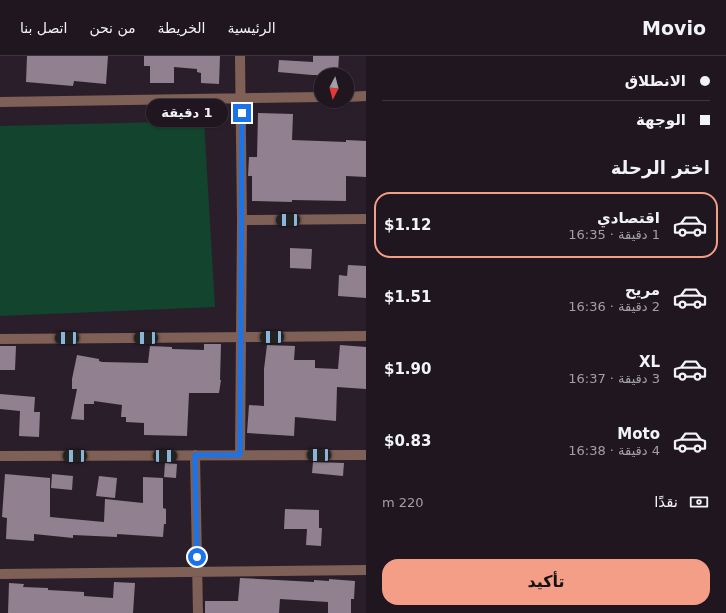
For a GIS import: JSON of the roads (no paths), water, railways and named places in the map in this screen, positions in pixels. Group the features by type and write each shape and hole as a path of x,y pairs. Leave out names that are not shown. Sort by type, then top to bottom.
{"street":[{"path":"240,56 242,98 240,455"},
{"path":"354,97 366,96"},
{"path":"0,102 314,97"},
{"path":"242,220 366,219"},
{"path":"0,339 366,336"},
{"path":"195,455 198,613"},
{"path":"0,456 366,455"},
{"path":"0,574 366,570"}]}
